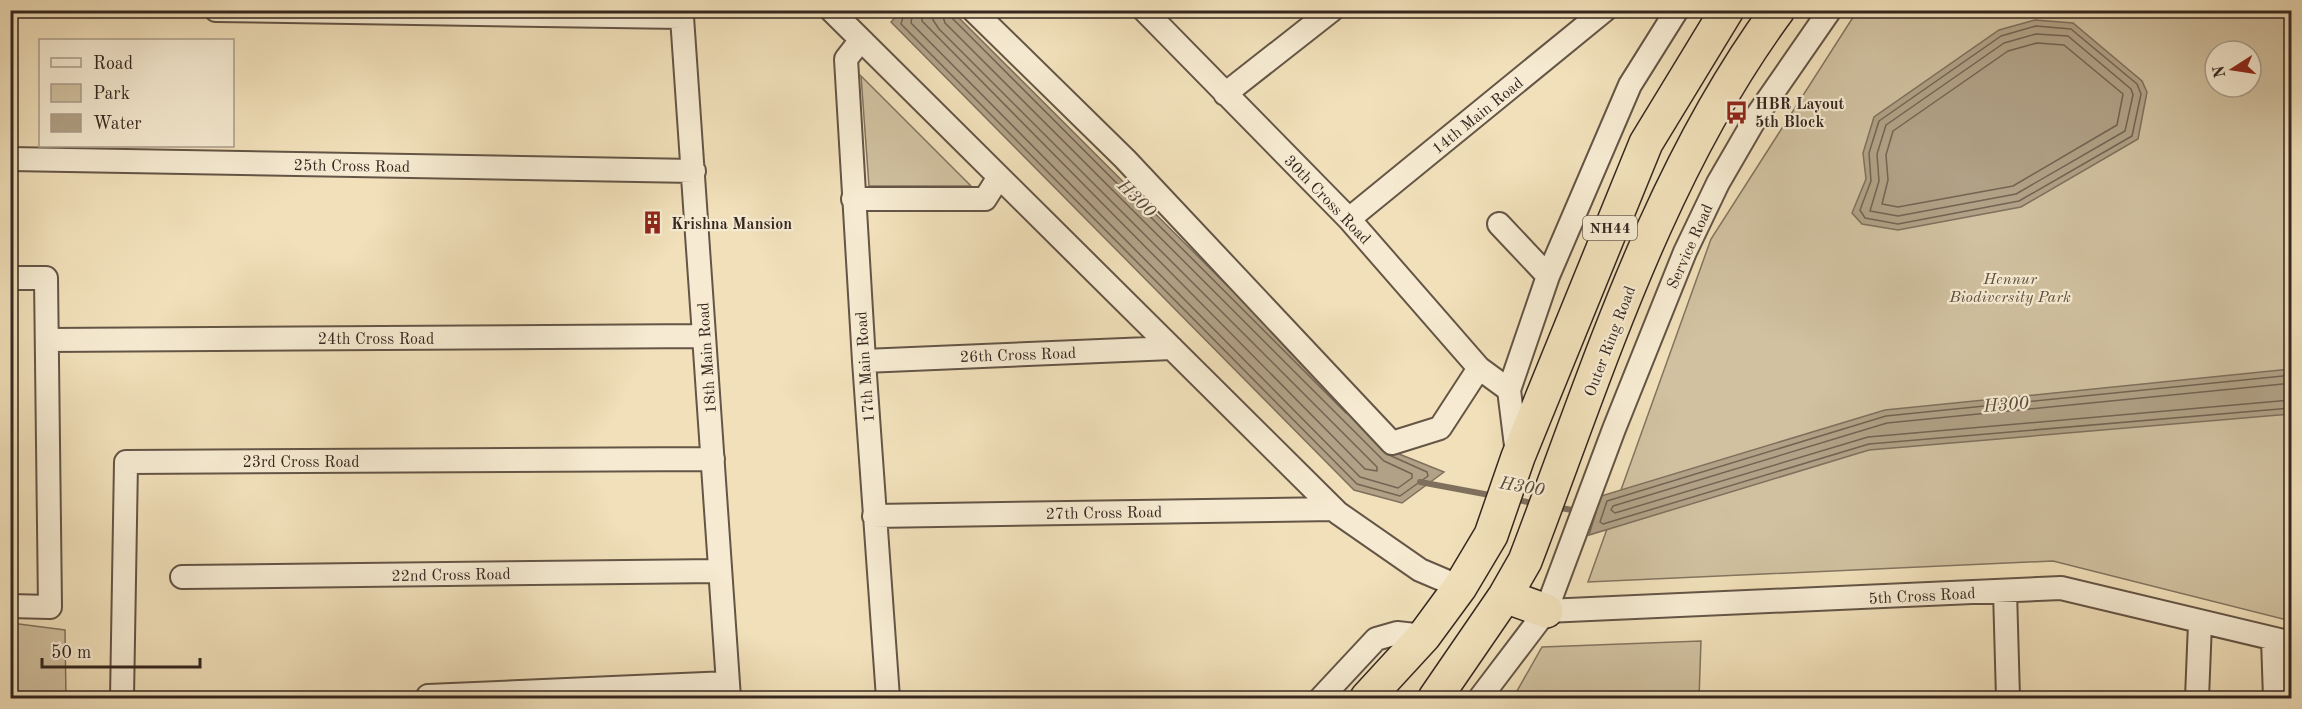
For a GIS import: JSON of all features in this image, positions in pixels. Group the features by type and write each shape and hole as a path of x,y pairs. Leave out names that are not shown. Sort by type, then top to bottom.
{"highway":[{"name":"NH44","path":"1367,699 1424,636 1460,587 1491,535 1518,457 1646,143 1727,10"},
{"name":"Outer Ring Road","path":"1443,687 1505,596 1525,561 1649,237 1679,173 1720,97 1778,10"},
{"path":"1505,596 1546,611"}],"street":[{"name":"18th Main Road","path":"216,10 682,17 728,691"},
{"path":"831,10 1334,509 1420,570 1460,587"},
{"path":"973,10 1125,159 1392,443 1440,428 1479,368"},
{"path":"1226,94 1332,10"},
{"name":"14th Main Road","path":"1349,219 1605,10"},
{"path":"1518,457 1509,390 1548,276 1630,85 1677,10"},
{"name":"Service Road","path":"1480,699 1546,611 1685,252 1718,183 1758,114 1830,10"},
{"name":"30th Cross Road","path":"1152,13 1226,94 1349,219 1479,368 1509,390"},
{"name":"17th Main Road","path":"860,40 846,59 853,199 888,699"},
{"name":"25th Cross Road","path":"10,159 694,171"},
{"path":"853,199 984,199 999,177"},
{"path":"1500,224 1548,276"},
{"path":"10,278 46,278 50,607 10,606"},
{"name":"24th Cross Road","path":"47,339 704,336"},
{"name":"26th Cross Road","path":"864,361 1172,348"},
{"name":"23rd Cross Road","path":"122,699 126,462 712,459"},
{"name":"27th Cross Road","path":"874,516 1334,509"},
{"name":"22nd Cross Road","path":"182,577 720,571"},
{"name":"5th Cross Road","path":"1546,611 2061,588 2282,641"},
{"path":"2005,591 2008,699"},
{"path":"2197,699 2200,623"},
{"path":"1321,699 1376,639 1397,633 1424,636"},
{"path":"2275,699 2282,641"},
{"path":"428,696 728,691"}],"green space":[{"name":"Hennur Biodiversity Park","path":"1857,11 2291,11 2291,621 2053,561 1588,582 1711,239"},
{"path":"861,76 971,186 869,186"},
{"path":"11,623 65,630 66,698 11,698"},
{"path":"1701,641 1699,698 1513,698 1542,647"}],"water":[{"path":"901,11 952,11 1394,452 1444,472 1402,503 1354,490 891,22"},
{"path":"2035,20 2073,23 2142,81 2147,92 2138,139 2021,207 1898,230 1862,224 1852,213 1866,179 1863,153 1874,117 1999,30"},
{"path":"2291,369 2291,414 1869,450 1589,535 1601,496 1885,410"}],"waterway":[{"name":"H300","path":"1420,482 1495,496"},
{"name":"H300","path":"1514,499 1536,504"},
{"name":"H300","path":"1555,507 1578,511"}],"place":[{"name":"HBR Layout 5th Block","path":"1737,112"},
{"name":"Krishna Mansion","path":"653,223"}]}
